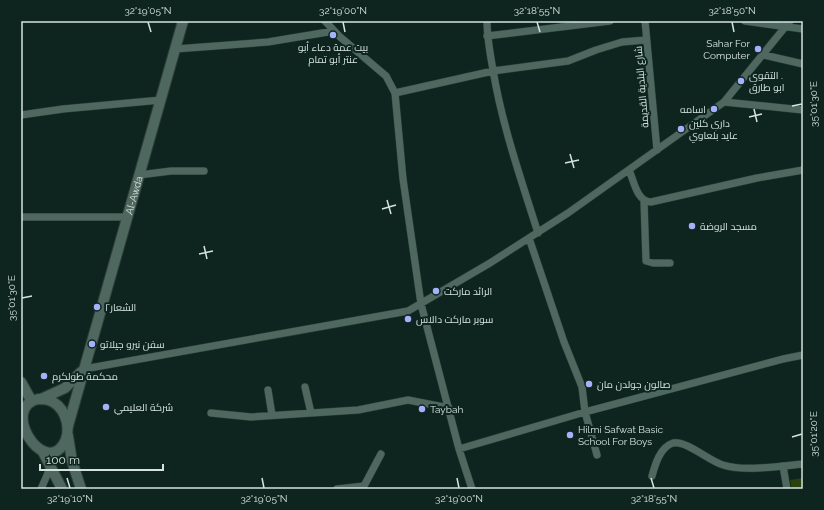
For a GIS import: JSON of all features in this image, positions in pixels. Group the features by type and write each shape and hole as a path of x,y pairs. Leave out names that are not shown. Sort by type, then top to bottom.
{"street":[{"name":"Al-Awda","path":"68,431 84,369 183,21"},
{"path":"324,21 386,76 395,93 403,179 421,304 459,448 472,489"},
{"path":"487,21 487,36 495,85 520,178 538,232"},
{"path":"487,36 610,21"},
{"name":"شارع البلدية القديمة","path":"645,21 657,150"},
{"path":"745,21 803,29"},
{"path":"62,489 43,452 36,447 22,427 24,409 36,399 65,388 84,369 408,311 490,263 568,213 724,102 764,55 790,21"},
{"path":"176,49 268,42 334,31"},
{"path":"395,93 493,71 568,61 622,42 646,40"},
{"path":"764,55 803,64"},
{"path":"21,115 63,109 161,100"},
{"path":"724,102 803,110"},
{"path":"630,170 640,197 644,201 651,202 757,178 803,170"},
{"path":"139,175 171,171 204,172"},
{"path":"644,201 646,261 653,263 670,263"},
{"path":"21,217 127,217"},
{"path":"529,238 564,342 582,386 586,412 597,455"},
{"path":"459,448 586,412 783,359 803,355"},
{"path":"21,382 36,399 46,399 54,402 65,417 72,461 81,489"},
{"path":"305,386 310,413"},
{"path":"268,390 272,415"},
{"path":"211,413 251,417 358,410 408,400 449,408"},
{"path":"43,452 54,452 62,446 68,431"},
{"path":"652,476 664,449 668,445 676,443 684,444 724,466 740,468 803,464"},
{"path":"337,489 364,486 381,454"},
{"path":"41,489 51,466"},
{"path":"783,466 787,489"}],"green space":[{"path":"803,478 803,489 792,489 790,480"}],"place":[{"name":"بيت عمة دعاء أبو عنتر أبو تمام","path":"333,35"},
{"name":"Sahar For Computer","path":"758,49"},
{"name":"التقوى . ابو طارق","path":"741,81"},
{"name":"اسامه","path":"714,109"},
{"name":"داري كلين عايد بلعاوي","path":"681,129"},
{"name":"مسجد الروضة","path":"692,226"},
{"name":"الرائد ماركت","path":"436,291"},
{"name":"الشعار٢","path":"97,307"},
{"name":"سوبر ماركت دالاس","path":"408,319"},
{"name":"سفن نيرو جيلاتو","path":"92,344"},
{"name":"محكمة طولكرم","path":"44,376"},
{"name":"صالون جولدن مان","path":"589,384"},
{"name":"شركة العليمي","path":"106,407"},
{"name":"Taybah","path":"422,409"},
{"name":"Hilmi Safwat Basic School For Boys","path":"570,435"}]}
